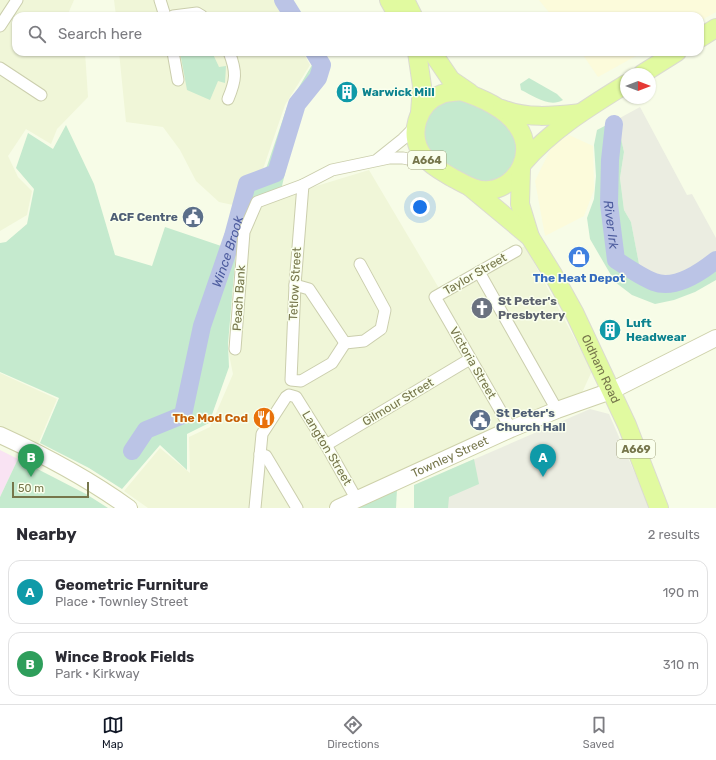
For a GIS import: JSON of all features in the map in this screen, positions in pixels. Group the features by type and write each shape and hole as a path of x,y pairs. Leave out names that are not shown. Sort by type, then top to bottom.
{"main road":[{"path":"389,0 396,12"},
{"path":"405,0 411,12"},
{"path":"704,36 716,28"},
{"name":"A664","path":"418,56 422,86 416,142 420,150 431,164 470,187 478,190 495,189 510,182 535,149 580,112 620,88"},
{"name":"A664","path":"435,56 451,80 504,113 518,127 525,144 522,166"},
{"path":"652,68 671,56"},
{"name":"A664","path":"418,120 426,105 441,94 460,91 473,95"},
{"name":"A664","path":"492,106 525,115 542,117 580,112"},
{"name":"Oldham Road","path":"522,166 520,204 530,237 574,312 611,390 659,508"},
{"name":"Oldham Road","path":"470,187 530,237"},
{"name":"Townley Street","path":"338,508 511,429 611,390 716,338"},
{"path":"0,435 63,466 100,487 129,508"}],"street":[{"path":"0,26 16,0"},
{"path":"160,0 164,12"},
{"path":"174,56 178,80"},
{"path":"228,99 235,84 236,71 230,56"},
{"path":"0,68 41,95"},
{"path":"374,161 393,148 418,120"},
{"name":"Peach Bank","path":"235,349 244,232 257,202 303,185 332,170 388,158 403,158 431,164"},
{"name":"Tetlow Street","path":"303,185 295,284 291,380 294,382 301,381 332,363 344,343"},
{"name":"Taylor Street","path":"435,297 516,250"},
{"path":"295,284 309,289 344,343 364,341 381,329 385,310 360,264"},
{"path":"479,272 557,410"},
{"name":"Victoria Street","path":"435,297 511,429"},
{"name":"Gilmour Street","path":"326,445 470,359"},
{"name":"Langton Street","path":"260,454 262,434 286,397 292,395 296,397 326,445 357,500"},
{"path":"255,508 260,454 266,456 297,508"}],"shaded area":[{"path":"0,0 74,0 69,12 12,12 12,56 85,56 88,97 57,129 51,144 26,129 8,156 18,177 32,191 27,215 0,231"},
{"path":"114,0 274,0 280,12 116,12"},
{"path":"276,0 288,0 295,12 283,12"},
{"path":"539,0 716,0 716,12 704,19 704,12 549,12"},
{"path":"119,56 305,56 310,65 285,105 262,172 255,179 246,179 233,205 219,202 196,181 180,150 163,127 126,122"},
{"path":"181,56 214,56 219,67 226,66 225,83 218,81 210,100 187,90"},
{"path":"307,56 318,56 323,75 320,84 299,113 282,186 254,203 238,203 248,180 261,176 267,166 287,107 312,65"},
{"path":"584,56 636,56 598,77"},
{"path":"529,78 557,94 563,100 552,103 547,102 521,90 520,84"},
{"path":"450,99 470,101 500,119 513,131 518,154 511,171 493,182 473,181 429,153 422,134 431,110"},
{"path":"640,107 687,195 692,194 716,238 716,252 675,277 653,278 639,264 631,222 624,210 620,178 624,152 618,119"},
{"path":"618,119 624,152 620,178 624,210 631,222 639,264 653,277 675,277 716,252 716,280 695,292 674,300 655,304 632,295 615,282 590,239 587,218 594,199 596,176 594,145 597,130"},
{"path":"66,125 94,184 115,255 152,266 165,227 236,251 228,344 229,367 209,423 187,434 187,470 160,445 122,489 89,468 40,443 59,398 0,372 0,243 6,242 27,224 34,189 16,168 28,133 53,149"},
{"path":"569,135 593,146 594,190 584,216 545,236 535,181 553,144"},
{"path":"369,170 440,290 525,246 592,371 580,397 327,508 148,508 124,491 160,448 190,473 189,437 210,427 233,374 229,354 243,222 251,206"},
{"path":"0,373 57,399 35,451 0,435"},
{"path":"590,409 609,414 650,508 443,508 447,471"},
{"path":"0,450 18,459 0,497"},
{"path":"18,459 86,494 108,508 0,508 0,497"},
{"path":"474,459 479,484 449,497 448,508 414,508 414,485"},
{"path":"397,489 396,508 353,508"}],"waterway":[{"name":"Wince Brook","path":"283,0 290,12"},
{"name":"Wince Brook","path":"132,451 146,430 183,415 202,326 233,236 247,184 276,173 297,104 318,78 322,65 316,56"},
{"name":"River Irk","path":"614,124 610,160 609,204 616,260 644,278 662,284 679,282 703,270 716,260"}],"place":[{"name":"Warwick Mill","path":"347,92"},
{"name":"ACF Centre","path":"193,217"},
{"name":"The Heat Depot","path":"579,257"},
{"name":"St Peter's Presbytery","path":"482,308"},
{"name":"Luft Headwear","path":"610,330"},
{"name":"The Mod Cod","path":"264,418"},
{"name":"St Peter's Church Hall","path":"480,420"},
{"name":"Wince Brook Fields","path":"31,477"},
{"name":"Geometric Furniture","path":"543,477"}]}
